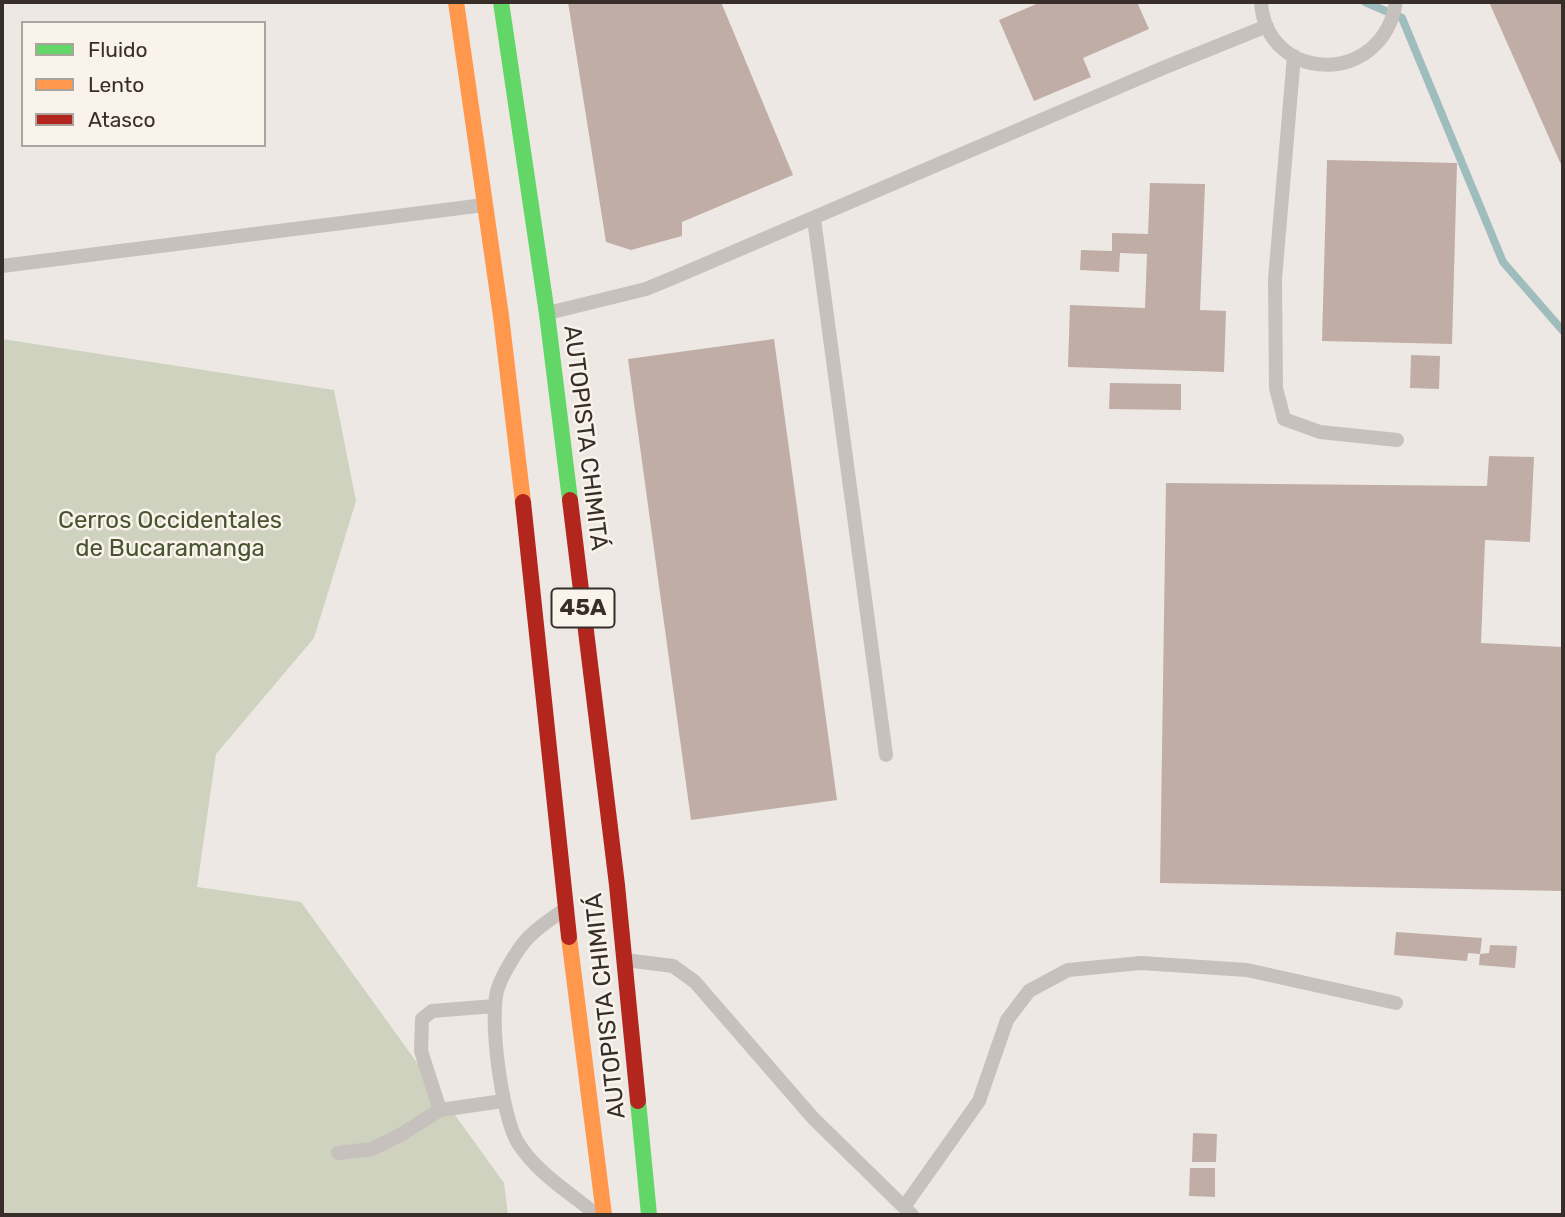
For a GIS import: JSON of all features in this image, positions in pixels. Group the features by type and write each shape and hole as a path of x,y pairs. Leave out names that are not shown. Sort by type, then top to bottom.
{"highway":[{"name":"AUTOPISTA CHIMITÁ","path":"456,2 501,316 537,622 565,909 604,1215"},
{"name":"AUTOPISTA CHIMITÁ","path":"501,2 547,314 624,960 649,1215"}],"lane":[{"path":"1261,2 1267,26 1278,43 1294,56 1312,63 1332,65 1352,61 1369,51 1384,37 1393,19 1396,2"},
{"path":"547,314 646,289 1267,26"},
{"path":"1294,56 1275,279 1276,388 1284,419 1320,432 1397,440"},
{"path":"2,266 485,205"},
{"path":"814,219 886,755"},
{"path":"565,909 529,936 498,986 495,1006 503,1101 516,1141 534,1165 597,1215"},
{"path":"624,960 673,966 695,982 814,1118 908,1211 979,1101 1007,1020 1029,991 1068,970 1141,963 1247,970 1396,1003"},
{"path":"440,1110 421,1051 422,1019 432,1012 495,1006"},
{"path":"338,1153 372,1149 440,1110 503,1101"}],"green space":[{"name":"Cerros Occidentales de Bucaramanga","path":"2,339 334,390 356,501 314,638 216,754 197,887 301,902 504,1183 508,1215 2,1215"}],"building":[{"path":"568,2 721,2 793,175 682,222 682,236 631,250 606,242"},
{"path":"1041,2 1137,2 1149,29 1083,58 1091,77 1034,101 999,20"},
{"path":"1489,2 1563,2 1563,169"},
{"path":"1327,160 1457,163 1452,344 1322,341"},
{"path":"1150,183 1205,184 1200,310 1226,311 1224,372 1068,367 1070,305 1145,308 1147,254 1120,253 1119,272 1080,270 1081,250 1112,251 1112,233 1148,234"},
{"path":"774,339 837,800 691,820 628,359"},
{"path":"1411,355 1440,356 1439,389 1410,388"},
{"path":"1110,383 1181,384 1181,410 1109,409"},
{"path":"1489,456 1534,457 1530,542 1485,540 1481,643 1563,647 1563,891 1160,883 1166,483 1487,486"},
{"path":"1396,932 1482,938 1480,954 1468,953 1467,961 1394,955"},
{"path":"1490,945 1517,946 1515,968 1479,965 1480,954 1489,953"},
{"path":"1193,1133 1217,1134 1216,1162 1192,1162"},
{"path":"1190,1168 1215,1168 1215,1197 1189,1196"}],"waterway":[{"path":"1365,2 1402,18 1503,262 1563,331"}],"traffic: fast":[{"path":"501,2 547,314 570,500"},
{"path":"638,1101 649,1215"}],"traffic: slow":[{"path":"456,2 501,316 523,502"},
{"path":"569,937 604,1215"}],"traffic: jam":[{"path":"570,500 617,885 638,1101"},
{"path":"523,502 569,937"}]}
